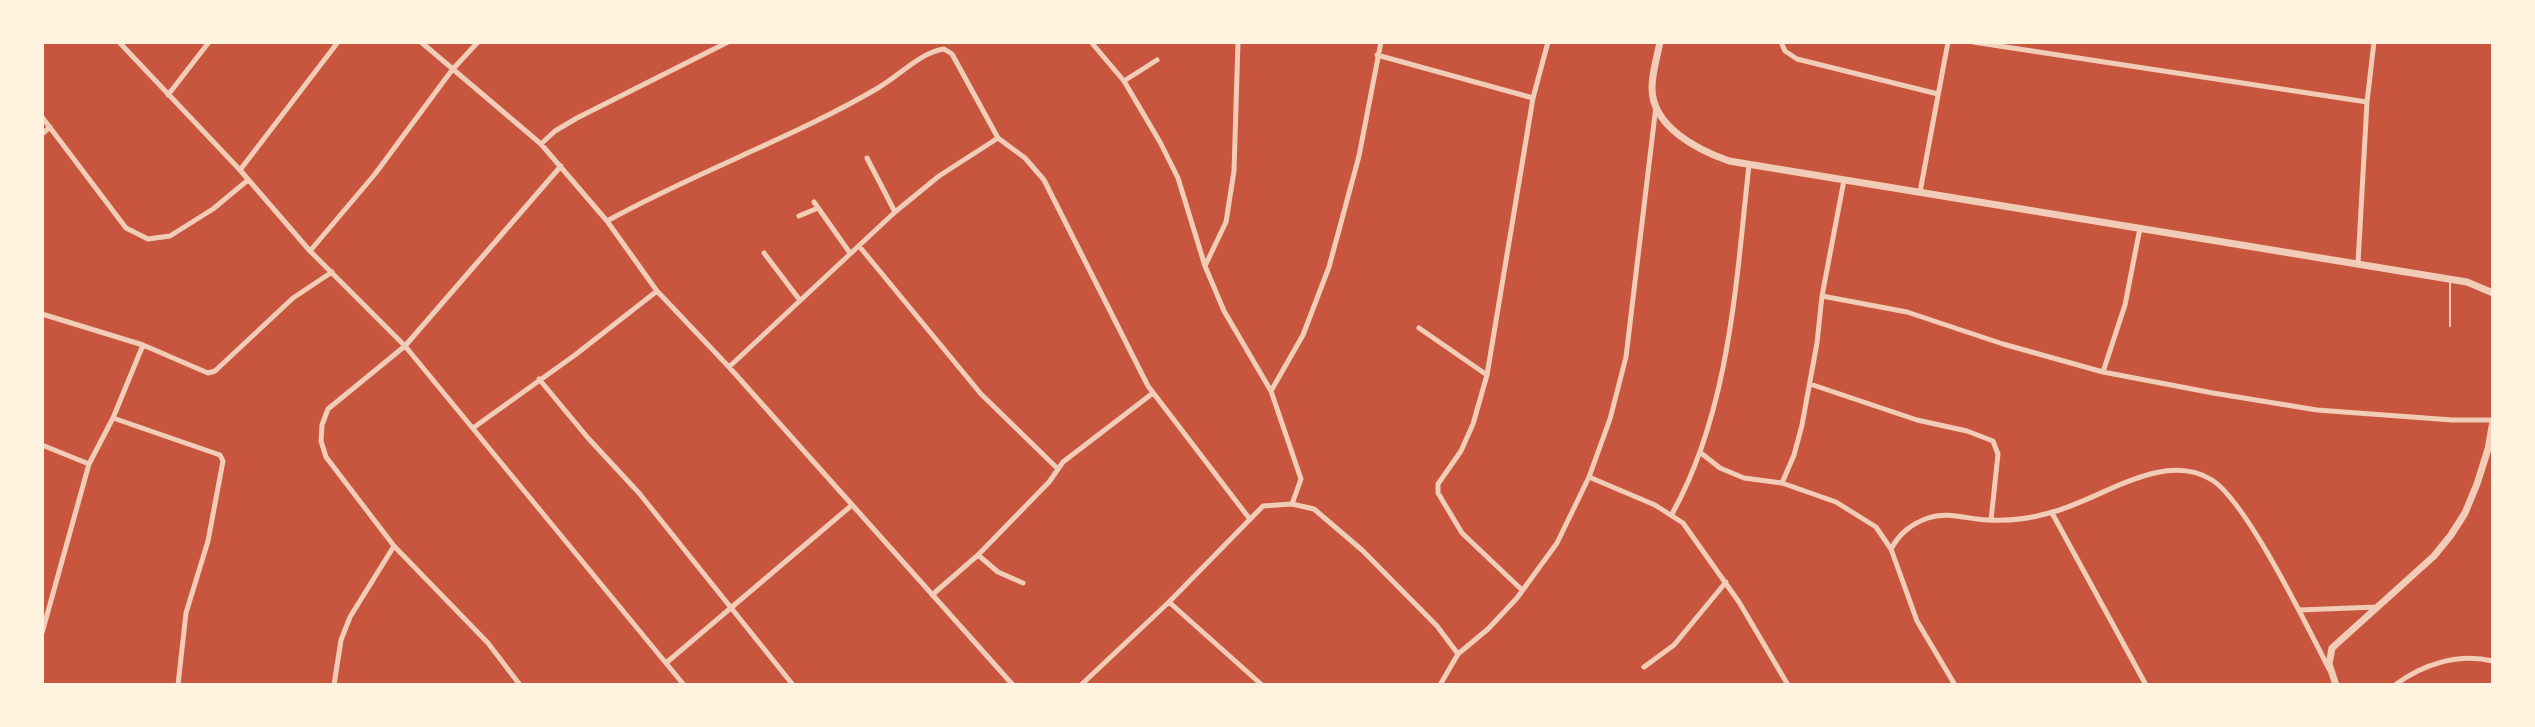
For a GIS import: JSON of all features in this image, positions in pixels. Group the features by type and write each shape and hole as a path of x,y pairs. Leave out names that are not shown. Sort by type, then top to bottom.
{"street":[{"path":"119,42 240,170 310,251 405,346 684,685"},
{"path":"168,95 209,42"},
{"path":"240,170 338,42"},
{"path":"421,42 541,144 607,221 657,291 729,367 1013,685"},
{"path":"310,251 375,174 452,70 478,42"},
{"path":"541,144 555,131 577,118 728,42"},
{"path":"1091,42 1124,81 1160,142 1178,178 1205,267 1224,311 1271,391 1301,479 1292,504"},
{"path":"1205,267 1226,222 1234,171 1238,42"},
{"path":"1271,391 1303,335 1329,267 1359,156 1381,42"},
{"path":"1522,591 1462,533 1438,493 1442,475 1461,452 1473,424 1487,375 1533,98 1548,42"},
{"path":"1440,685 1458,654 1488,629 1522,591 1557,543 1588,477 1610,419 1626,357 1656,106 1652,87 1660,42"},
{"path":"1781,42 1785,51 1797,59 1938,94"},
{"path":"1920,192 1948,42"},
{"path":"1973,42 2367,102"},
{"path":"2358,263 2367,102 2374,42"},
{"path":"607,221 665,190 840,110 895,78 933,50 944,49 952,54 998,138 1025,158 1044,180 1153,393 1249,518"},
{"path":"1377,55 1533,98"},
{"path":"1124,81 1157,60"},
{"path":"1656,106 1669,126 1698,147 1713,155 1749,165 2358,263 2467,282 2493,293"},
{"path":"42,117 126,228 148,239 170,236 213,209 248,180"},
{"path":"42,134 50,127"},
{"path":"729,367 799,299 895,212 939,176 998,138"},
{"path":"867,158 895,212"},
{"path":"1672,514 1690,482 1701,453 1727,341 1749,165"},
{"path":"520,685 488,642 394,546 326,457 321,441 322,425 328,409 405,346 561,166"},
{"path":"1782,483 1794,455 1810,384 1822,296 1844,180"},
{"path":"799,216 816,205 850,254"},
{"path":"2103,372 2125,305 2140,228"},
{"path":"859,246 981,394 1058,469"},
{"path":"764,253 799,299"},
{"path":"42,314 143,345 200,371 215,371 293,298 332,273"},
{"path":"473,428 566,362 657,291"},
{"path":"1822,296 1906,312 2002,344 2103,372 2317,410 2493,421 2488,449 2465,513 2434,556 2332,648 2329,656 2330,672"},
{"path":"1419,328 1487,375"},
{"path":"42,633 89,464 113,418 143,345"},
{"path":"540,379 588,438 639,493 793,685"},
{"path":"1810,384 1917,420 1967,431 1993,441 1998,454 1991,520"},
{"path":"932,595 978,555 1049,482 1063,462 1153,393"},
{"path":"113,418 196,445 220,455 223,461 208,541 186,613 177,685"},
{"path":"42,445 89,464"},
{"path":"1701,453 1720,468 1744,478 1782,483 1836,501 1861,515 1876,527 1891,549 1917,621 1955,685"},
{"path":"1891,549 1908,528 1930,517 1944,514 1991,520 2025,519 2052,513 2169,469 2186,469 2214,482 2243,515 2299,610 2336,685"},
{"path":"1588,477 1672,514 1692,534 1726,582 1788,685"},
{"path":"1081,685 1169,602 1263,506 1292,504 1314,509 1362,550 1437,626 1458,654"},
{"path":"666,663 852,505"},
{"path":"2052,513 2146,685"},
{"path":"334,685 341,640 350,617 394,546"},
{"path":"978,555 998,572 1023,583"},
{"path":"1644,667 1674,645 1726,582"},
{"path":"1169,602 1262,685"},
{"path":"2299,610 2376,607"},
{"path":"2395,685 2428,667 2458,658 2493,661"}],"lane":[{"path":"2450,326 2451,279"}]}
